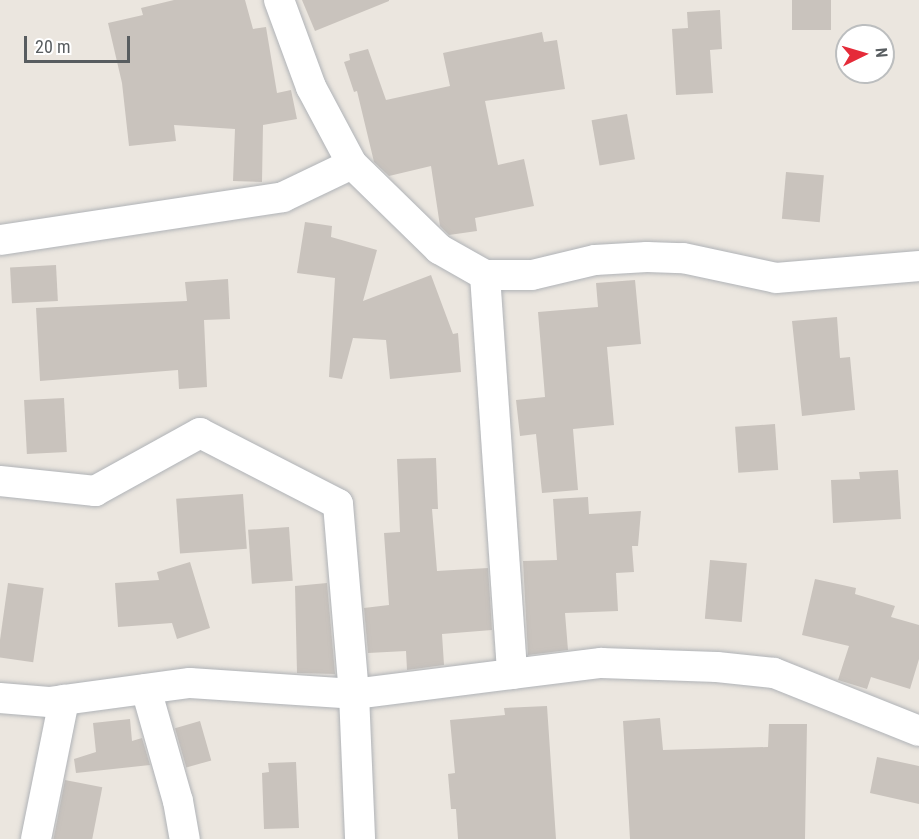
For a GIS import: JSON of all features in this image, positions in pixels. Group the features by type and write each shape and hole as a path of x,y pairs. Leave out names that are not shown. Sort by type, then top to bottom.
{"street":[{"path":"279,0 311,87 352,164 439,249 485,275 532,275 595,260 647,257 683,258 776,278 919,266"},
{"path":"0,240 283,197 352,164"},
{"path":"485,275 513,674"},
{"path":"0,481 95,491 200,433 338,504 354,694 360,839"},
{"path":"0,698 49,702 190,683 354,694 601,663 717,666 774,673 919,731"},
{"path":"146,689 178,801 185,839"},
{"path":"36,839 64,700"}],"building":[{"path":"174,0 245,0 253,29 266,27 277,93 291,90 297,119 263,125 262,182 233,181 235,129 174,125 176,141 129,146 122,83 108,23 143,15 141,8"},
{"path":"302,0 389,0 389,1 315,31"},
{"path":"792,0 831,0 831,30 792,30"},
{"path":"720,10 722,49 710,50 713,93 676,95 672,29 688,28 687,12"},
{"path":"542,32 544,42 557,40 565,89 485,101 498,165 524,159 534,206 475,218 477,231 449,235 440,226 431,166 389,176 374,162 357,91 354,92 344,62 350,60 349,54 368,49 386,100 450,86 443,53"},
{"path":"627,114 635,159 600,166 592,120"},
{"path":"786,172 824,175 820,222 782,219"},
{"path":"305,222 332,226 331,237 377,250 363,301 431,275 453,334 458,333 461,372 390,379 386,340 353,338 342,379 329,377 335,278 297,273"},
{"path":"56,265 58,301 12,303 10,267"},
{"path":"228,279 230,319 204,320 207,387 179,389 178,370 40,381 36,308 187,301 185,282"},
{"path":"635,280 641,344 607,347 614,425 573,429 578,490 542,493 536,434 520,436 516,400 545,397 538,312 598,307 596,283"},
{"path":"837,317 840,358 850,357 855,410 802,416 792,321"},
{"path":"64,398 67,452 27,454 24,400"},
{"path":"775,424 778,470 738,473 735,427"},
{"path":"436,458 438,509 432,509 437,571 488,568 492,630 442,634 444,665 407,670 406,651 368,653 364,608 389,605 384,533 400,532 397,459"},
{"path":"898,470 901,519 833,523 831,480 860,479 859,472"},
{"path":"243,494 247,549 180,554 176,499"},
{"path":"588,497 589,514 641,511 638,546 632,546 634,572 616,573 618,611 565,613 568,650 528,655 523,561 557,560 553,499"},
{"path":"289,527 293,581 252,584 248,530"},
{"path":"710,560 747,563 742,622 705,619"},
{"path":"190,562 210,628 177,639 172,623 118,627 115,583 159,580 157,572"},
{"path":"815,579 856,588 855,594 895,606 891,617 919,625 919,659 910,689 871,677 867,689 838,680 849,646 802,635"},
{"path":"8,583 44,588 33,662 0,658 0,640"},
{"path":"327,583 335,674 297,673 295,586"},
{"path":"547,706 556,839 458,839 456,809 451,809 448,774 455,773 450,720 505,715 504,708"},
{"path":"660,718 663,750 768,747 769,724 807,724 805,839 630,839 623,721"},
{"path":"130,719 132,741 142,738 150,765 76,773 74,759 96,752 93,723"},
{"path":"200,721 211,760 186,768 175,728"},
{"path":"877,757 919,766 919,804 870,793"},
{"path":"296,762 299,828 264,829 262,773 269,772 268,763"},
{"path":"65,780 102,787 92,839 54,839"}]}
